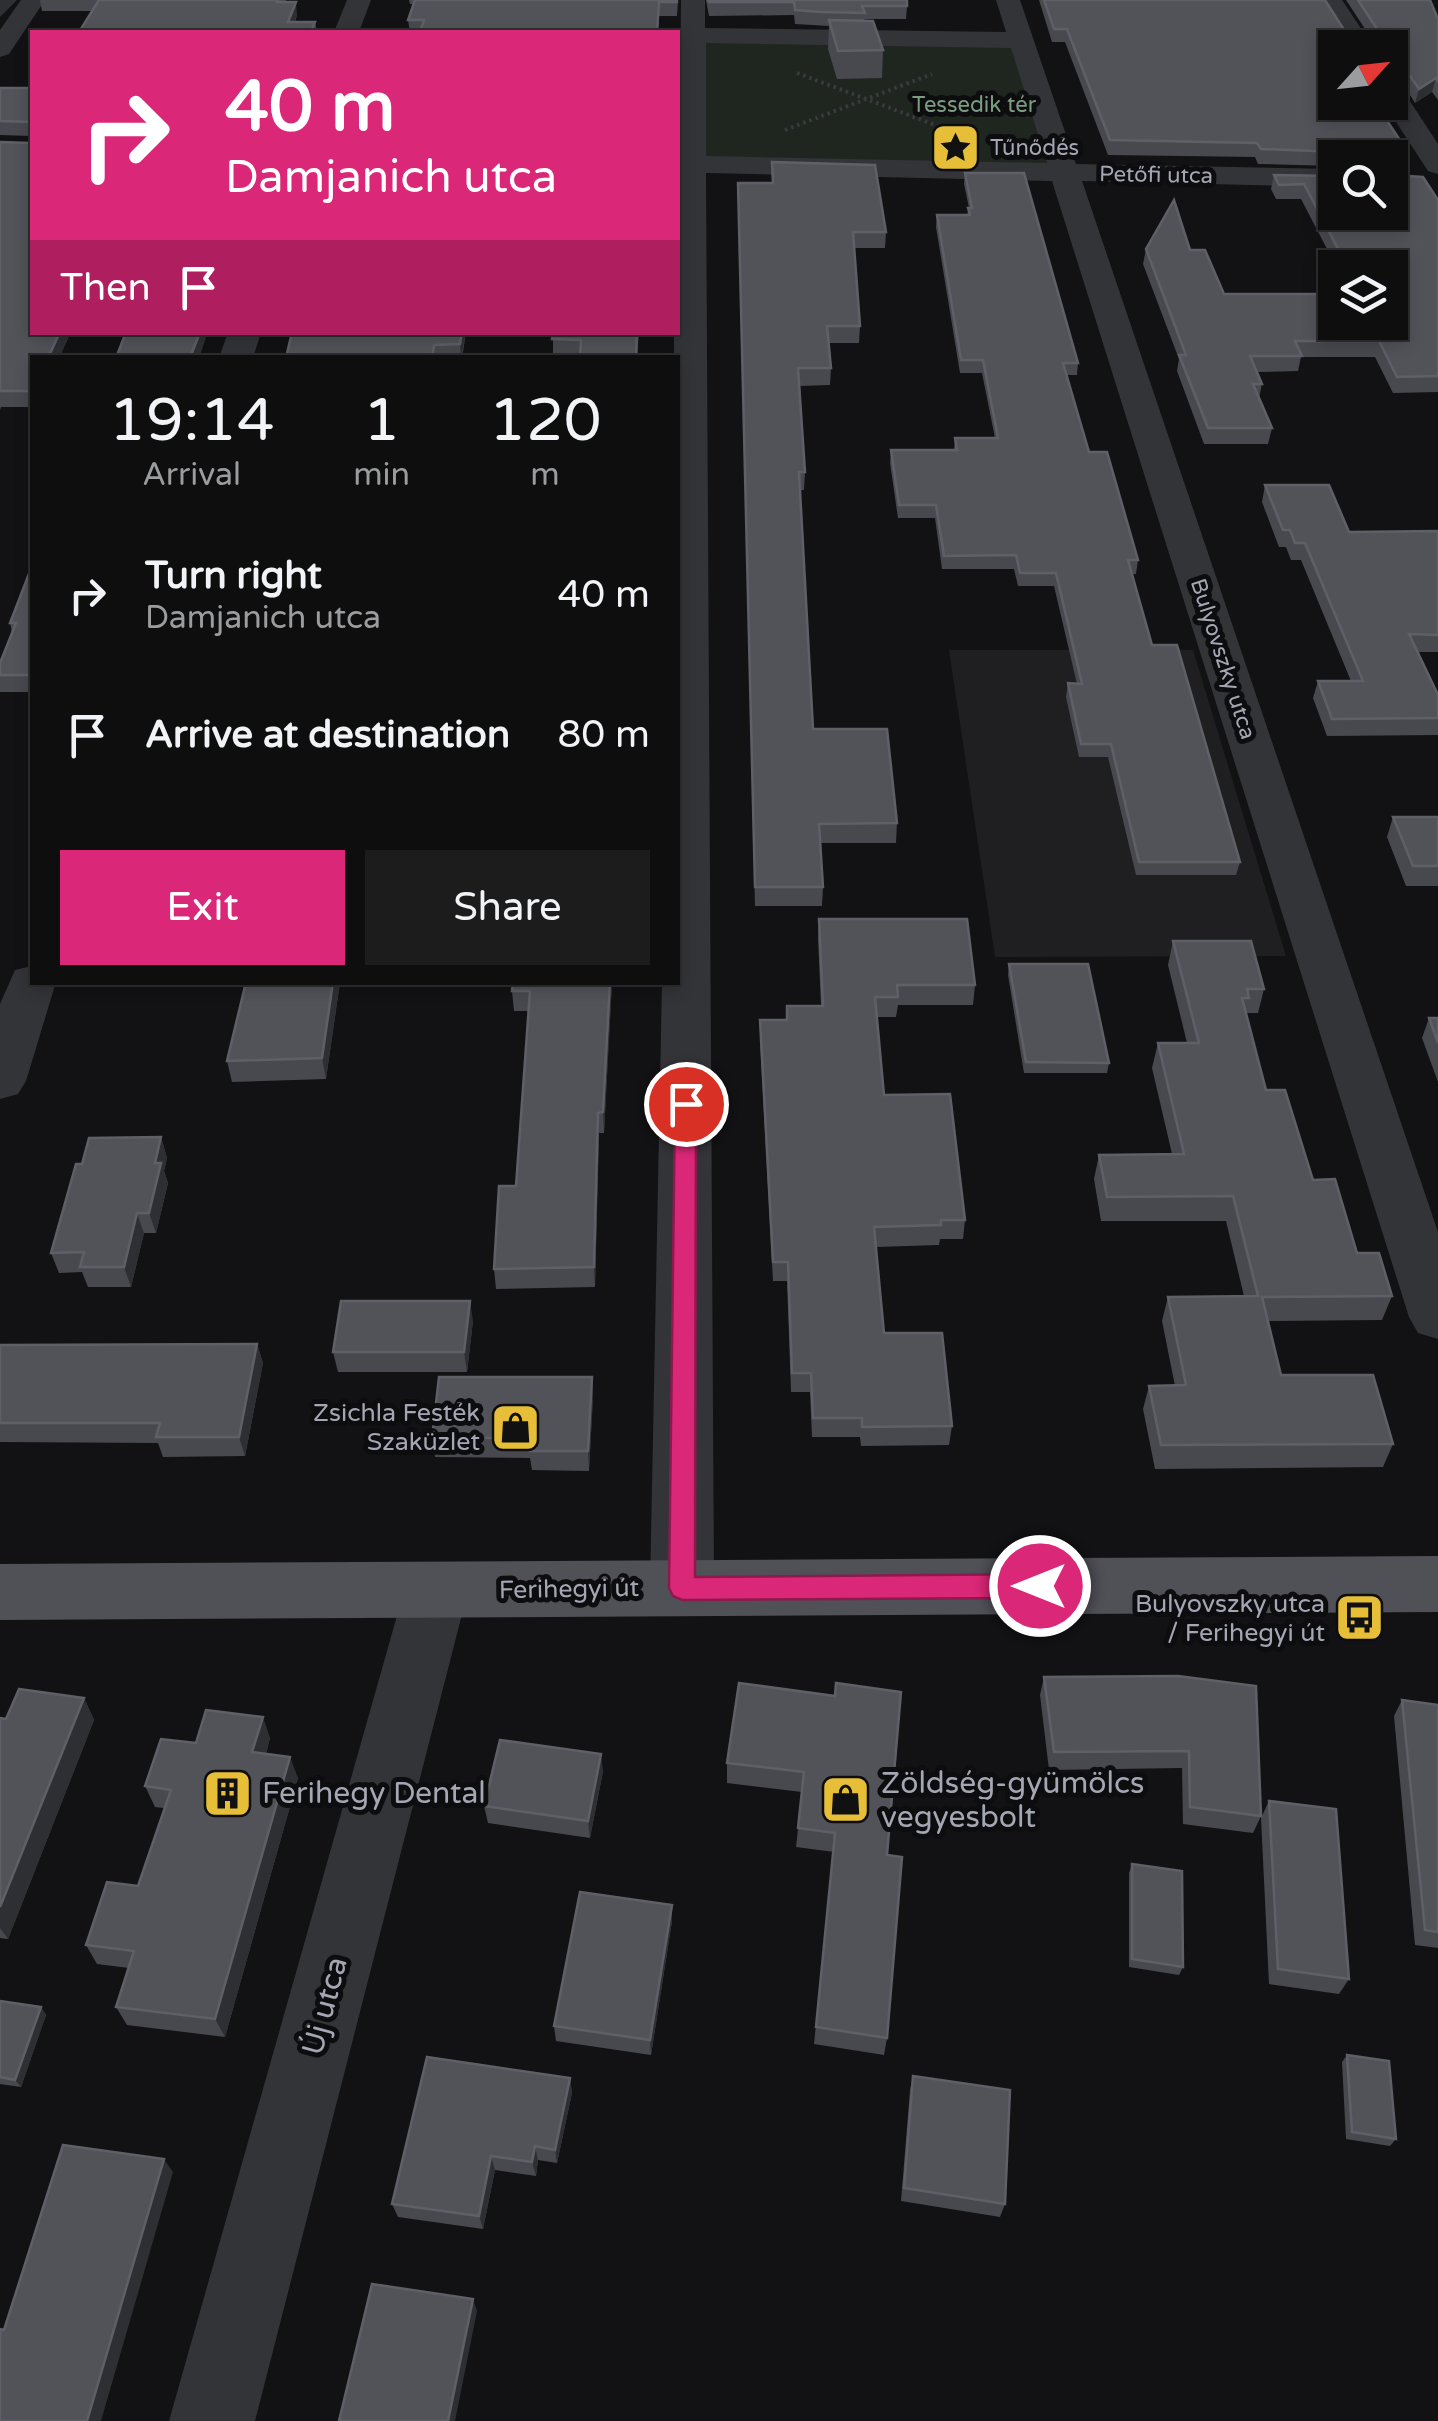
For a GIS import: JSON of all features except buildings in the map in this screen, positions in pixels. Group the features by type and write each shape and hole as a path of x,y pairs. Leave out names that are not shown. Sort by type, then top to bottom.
{"main road":[{"name":"Ferihegyi út","path":"0,1592 1438,1584"}],"street":[{"path":"0,49 34,0"},
{"path":"348,30 359,0"},
{"path":"682,1588 685,165 693,0"},
{"name":"Bulyovszky utca","path":"1008,0 1438,1318"},
{"path":"1330,0 1349,30"},
{"path":"693,34 1022,40"},
{"path":"1408,119 1438,164"},
{"name":"Petőfi utca","path":"685,165 1318,178"},
{"path":"1408,179 1438,179"},
{"path":"0,1081 31,985"},
{"name":"Új utca","path":"212,2421 436,1591"}],"path":[{"path":"786,69 975,140"},
{"path":"780,132 939,72"}],"shaded area":[{"path":"949,650 1193,650 1286,956 995,957"}],"green space":[{"name":"Tessedik tér","path":"693,35 1022,40 1065,173 693,165"}],"place":[{"name":"Tűnődés","path":"955,148"},
{"name":"Zsichla Festék Szaküzlet","path":"515,1427"},
{"name":"Bulyovszky utca / Ferihegyi út","path":"1360,1618"},
{"name":"Ferihegy Dental","path":"227,1793"},
{"name":"Zöldség-gyümölcs vegyesbolt","path":"846,1800"}],"route":[{"path":"686,1104 682,1588 1040,1586"}]}
